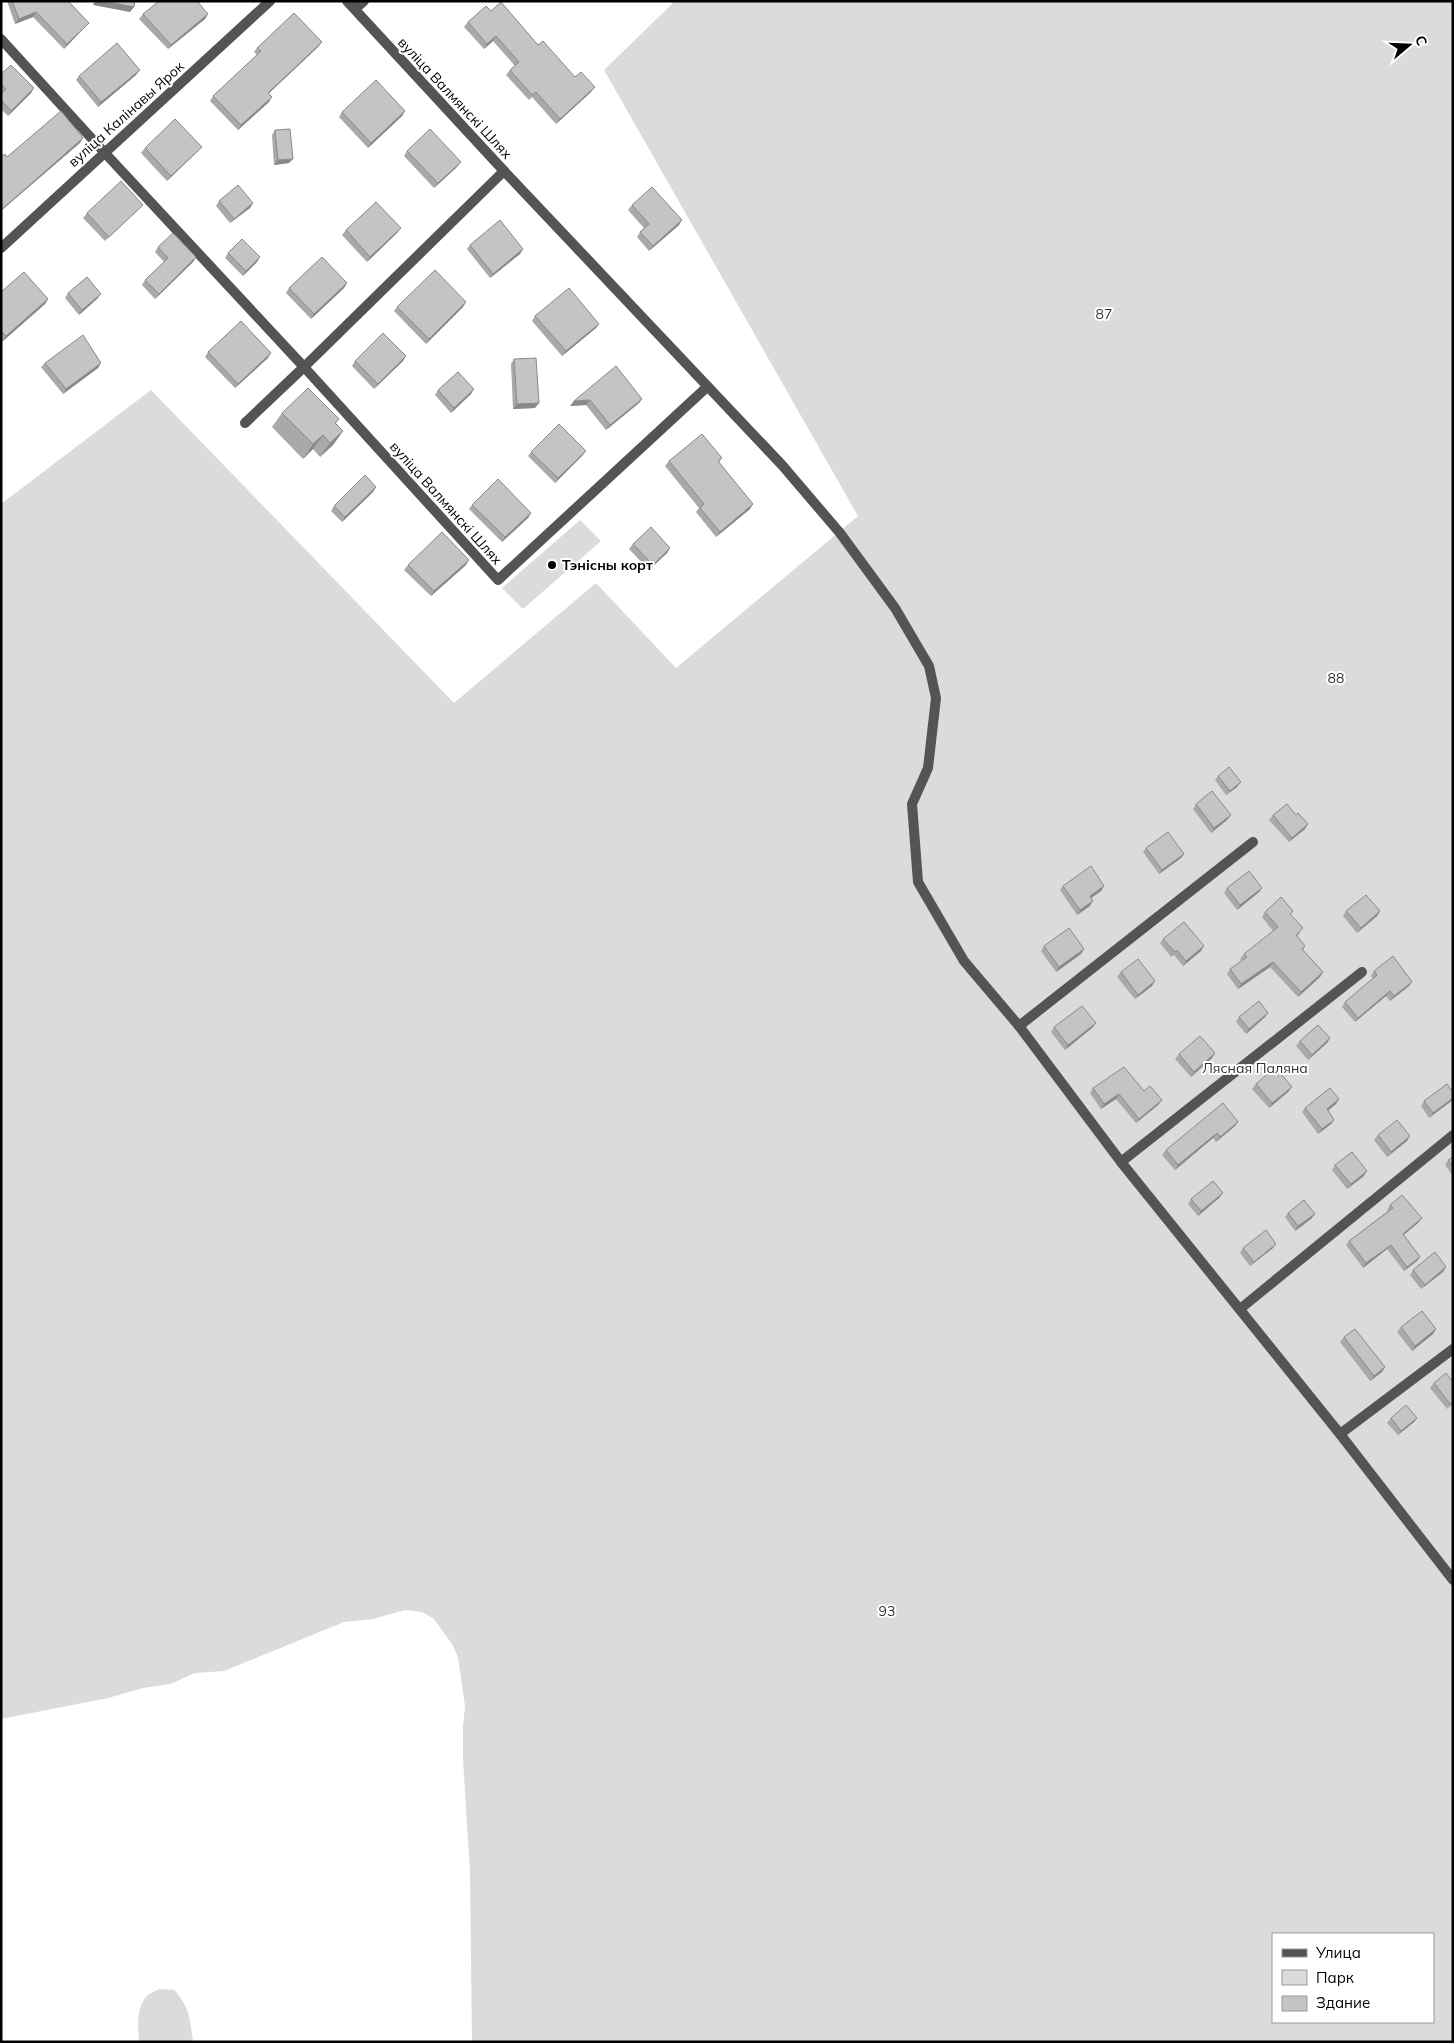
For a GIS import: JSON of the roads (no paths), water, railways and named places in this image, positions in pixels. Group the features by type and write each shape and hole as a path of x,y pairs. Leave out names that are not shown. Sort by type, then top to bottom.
{"street":[{"name":"вуліца Калінавы Ярок","path":"1,248 270,1"},
{"name":"вуліца Валмянскі Шлях","path":"347,1 504,171 782,465 868,569 895,608 929,666 936,698 928,768 912,804 918,882 964,961 1019,1026 1121,1162 1451,1574"},
{"path":"355,9 364,1"},
{"path":"1,39 304,366"},
{"path":"245,423 504,171"},
{"name":"вуліца Валмянскі Шлях","path":"304,366 498,580 707,387"},
{"path":"1019,1026 1252,842"},
{"path":"1121,1162 1362,972"},
{"path":"1240,1309 1453,1135"},
{"path":"1340,1434 1453,1349"}],"place":[{"name":"Тэнісны корт","path":"552,565"}],"park label":[{"name":"87","path":"1104,314"},
{"name":"88","path":"1336,678"},
{"name":"Лясная Паляна","path":"1255,1068"},
{"name":"93","path":"887,1611"}]}
